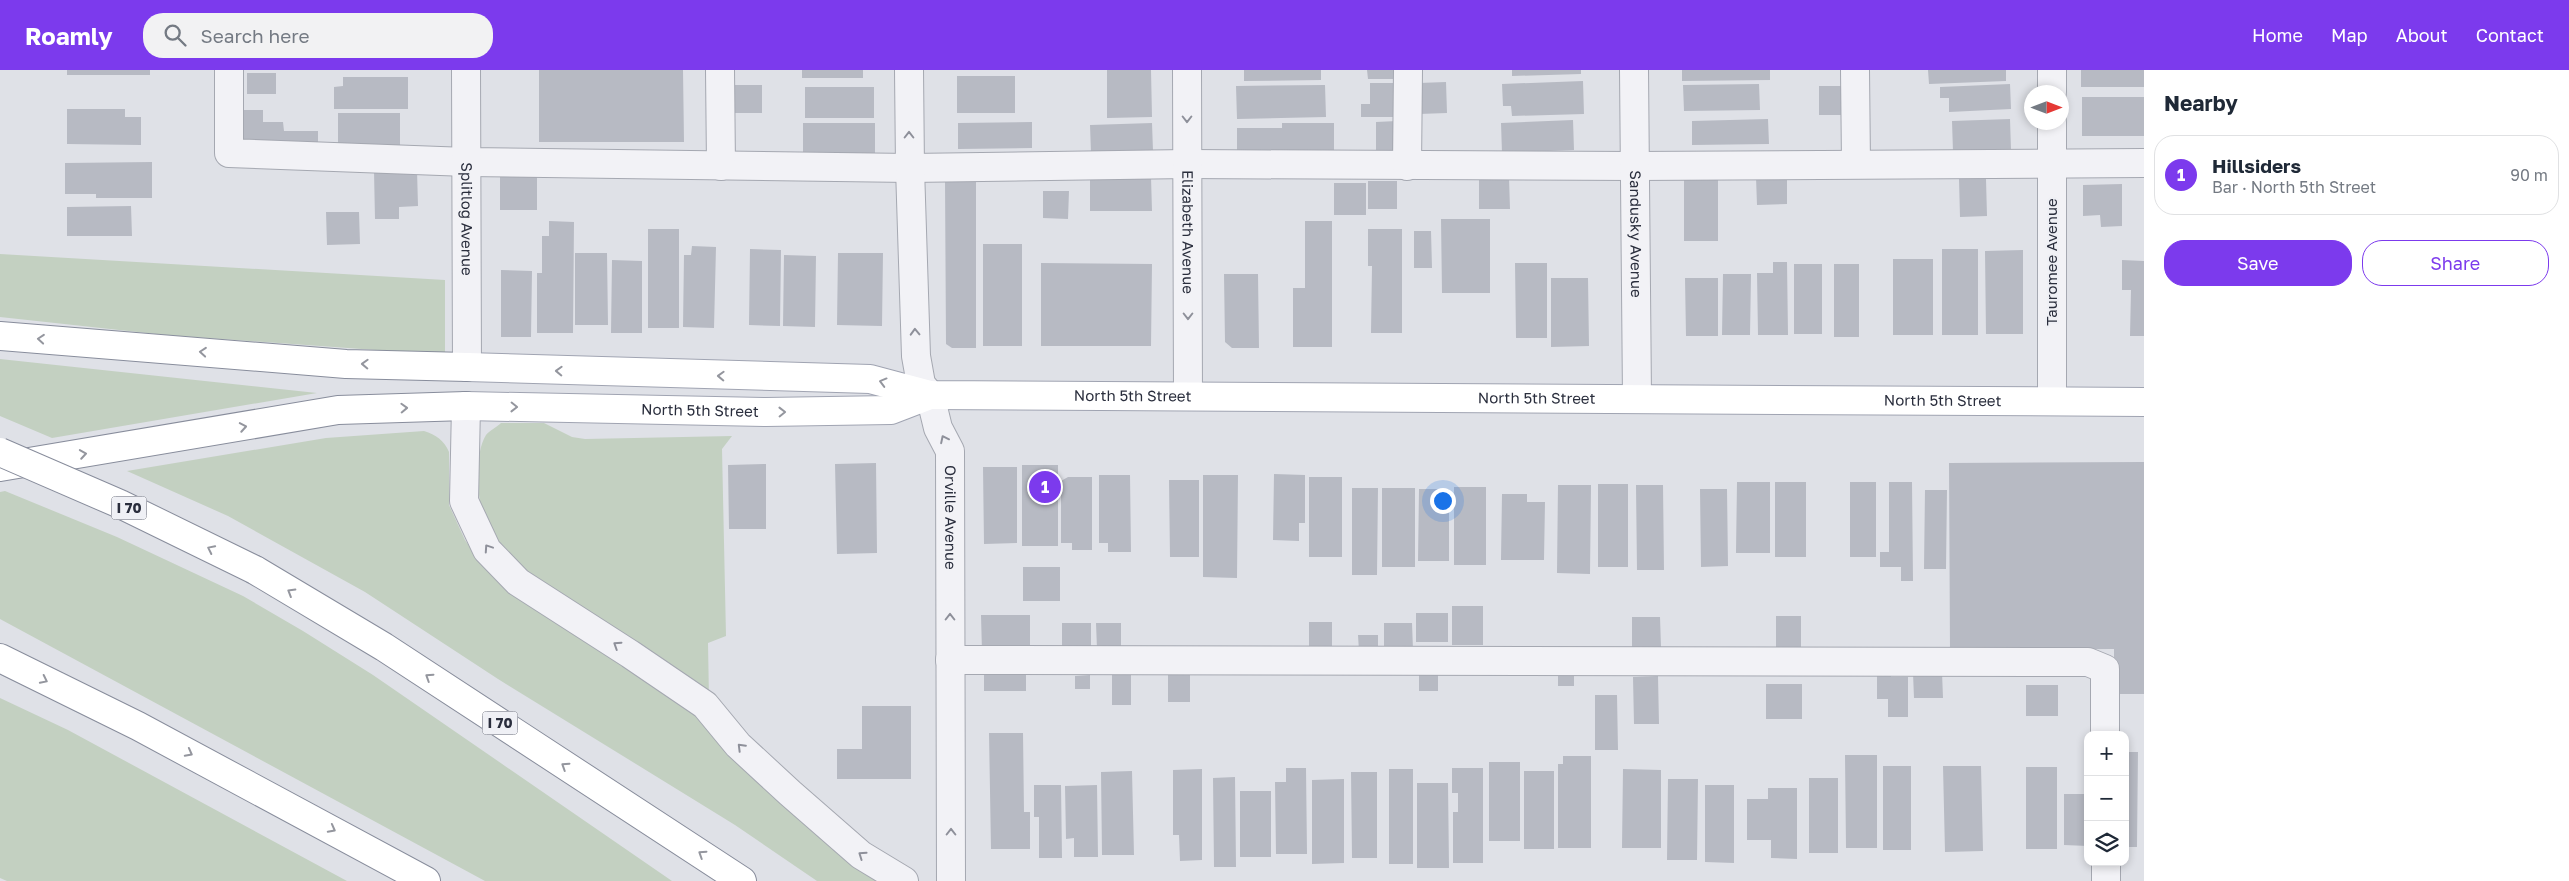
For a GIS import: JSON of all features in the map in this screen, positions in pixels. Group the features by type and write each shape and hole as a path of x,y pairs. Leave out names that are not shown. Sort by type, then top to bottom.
{"main road":[{"name":"North 5th Street","path":"0,336 346,364 870,379 930,395 2144,402"},
{"name":"North 5th Street","path":"0,467 338,410 466,406 766,412 891,410 930,395"},
{"name":"I 70","path":"0,452 120,504 255,570 384,648 742,881"},
{"path":"0,658 138,726 426,881"}],"street":[{"path":"229,70 229,153 467,162 910,168 1187,164 1407,166 2144,164"},
{"name":"Splitlog Avenue","path":"466,70 466,368"},
{"path":"720,70 721,166"},
{"name":"Orville Avenue","path":"909,70 916,356 921,384 930,395 938,428 950,451 951,881"},
{"name":"Elizabeth Avenue","path":"1187,70 1188,396"},
{"path":"1407,166 1408,70"},
{"name":"Sandusky Avenue","path":"1634,70 1637,398"},
{"path":"1855,70 1856,164"},
{"path":"2052,70 2052,85"},
{"name":"Tauromee Avenue","path":"2052,130 2052,402"},
{"path":"466,406 464,501 487,550 518,582 706,705 738,745 790,793 861,855 904,881"},
{"path":"950,660 2088,662 2105,669 2105,731"},
{"path":"2106,866 2106,881"}],"green space":[{"path":"0,254 445,280 445,355 165,335 0,317"},
{"path":"0,359 317,393 52,438 0,416"},
{"path":"501,423 544,423 572,437 585,439 732,436 722,449 726,636 708,643 709,699 532,579 498,543 484,519 478,488 478,464 482,443 486,435"},
{"path":"424,431 439,438 449,452 449,505 465,540 482,564 681,700 882,881 817,881 735,825 498,679 365,592 228,516 127,471 326,438"},
{"path":"5,491 117,537 243,596 303,631 373,675 672,881 485,881 0,619 0,492"},
{"path":"0,698 68,730 347,881 7,881 0,878"}],"building":[{"path":"67,70 150,70 150,75 67,75"},
{"path":"539,70 683,70 684,142 539,142"},
{"path":"802,70 863,70 863,78 802,78"},
{"path":"1107,70 1151,70 1152,117 1107,118"},
{"path":"1244,70 1321,70 1321,80 1244,81"},
{"path":"1367,70 1397,70 1398,79 1368,79"},
{"path":"1512,70 1581,70 1581,74 1512,76"},
{"path":"1682,70 1770,70 1770,80 1682,81"},
{"path":"1928,70 2006,70 2006,81 1929,84"},
{"path":"2081,70 2144,70 2144,87 2081,87"},
{"path":"247,73 276,73 276,94 247,94"},
{"path":"957,76 1015,76 1015,113 957,113"},
{"path":"343,77 408,77 408,109 334,109 334,87 343,86"},
{"path":"1583,81 1584,114 1512,116 1511,106 1503,106 1502,84"},
{"path":"1446,82 1447,113 1419,114 1419,83"},
{"path":"1370,83 1397,83 1397,117 1361,117 1361,104 1370,104"},
{"path":"1759,84 1760,110 1684,111 1683,85"},
{"path":"2010,84 2011,109 1949,112 1949,98 1940,98 1940,87"},
{"path":"732,85 762,85 762,113 733,113"},
{"path":"1325,85 1326,117 1237,119 1236,86"},
{"path":"1819,86 1841,86 1841,115 1819,115"},
{"path":"805,87 874,87 874,118 805,118"},
{"path":"2082,97 2144,97 2144,136 2082,136"},
{"path":"67,109 125,109 125,117 141,117 141,145 67,144"},
{"path":"241,110 263,110 263,122 283,122 284,131 318,131 318,144 242,145"},
{"path":"338,113 400,113 400,145 338,145"},
{"path":"1768,119 1769,144 1692,145 1692,121"},
{"path":"2010,119 2011,150 1953,152 1952,121"},
{"path":"1573,120 1574,150 1502,153 1501,123"},
{"path":"1397,121 1397,154 1376,155 1376,122"},
{"path":"1032,122 1032,148 958,149 958,123"},
{"path":"803,123 875,123 875,157 803,156"},
{"path":"1152,123 1153,151 1091,153 1090,125"},
{"path":"1282,123 1334,123 1334,154 1237,154 1237,128 1282,128"},
{"path":"152,162 152,198 96,198 96,194 65,194 65,163"},
{"path":"417,170 418,206 399,207 399,219 375,219 374,171"},
{"path":"500,174 537,174 537,210 500,210"},
{"path":"1090,177 1151,177 1152,211 1090,211"},
{"path":"1479,177 1509,177 1510,209 1479,209"},
{"path":"1756,177 1787,177 1787,204 1757,205"},
{"path":"1684,178 1718,178 1718,241 1684,241"},
{"path":"945,179 976,179 976,348 952,348 946,344"},
{"path":"1959,179 1986,179 1987,216 1960,217"},
{"path":"1368,181 1397,181 1397,209 1368,209"},
{"path":"1334,183 1366,183 1366,215 1334,215"},
{"path":"2122,184 2122,226 2101,227 2100,215 2083,216 2083,185"},
{"path":"1043,191 1069,191 1068,219 1043,218"},
{"path":"131,206 132,236 67,236 67,207"},
{"path":"326,212 359,212 360,244 327,245"},
{"path":"1441,219 1490,219 1490,293 1442,293"},
{"path":"549,221 574,222 573,333 537,333 537,273 542,273 542,236 549,236"},
{"path":"1305,221 1332,221 1332,347 1293,347 1293,288 1305,288"},
{"path":"648,229 679,229 679,328 648,328"},
{"path":"1368,229 1402,229 1402,333 1371,333 1372,266 1368,266"},
{"path":"1414,231 1431,231 1432,268 1414,268"},
{"path":"983,244 1022,244 1022,346 983,346"},
{"path":"692,246 716,247 714,328 683,327 684,255 691,255"},
{"path":"750,249 781,250 780,326 749,325"},
{"path":"1942,249 1978,249 1978,335 1942,335"},
{"path":"2023,250 2023,334 1986,334 1985,251"},
{"path":"575,253 607,253 608,325 575,325"},
{"path":"838,253 883,253 882,326 837,325"},
{"path":"784,255 816,256 815,327 783,326"},
{"path":"1893,259 1933,259 1933,335 1893,335"},
{"path":"612,260 642,261 642,333 611,333"},
{"path":"2122,260 2144,261 2144,336 2130,336 2131,290 2122,290"},
{"path":"1773,262 1787,262 1788,335 1758,335 1757,273 1773,273"},
{"path":"1041,263 1152,264 1151,346 1041,346"},
{"path":"1515,263 1547,263 1547,338 1516,338"},
{"path":"1794,264 1822,264 1822,334 1794,334"},
{"path":"1834,264 1859,264 1859,337 1834,337"},
{"path":"501,270 532,271 531,337 501,337"},
{"path":"1224,274 1258,274 1259,348 1232,348 1225,342"},
{"path":"1723,274 1751,274 1750,335 1722,335"},
{"path":"1551,278 1588,278 1589,346 1551,347"},
{"path":"1685,278 1718,278 1718,336 1686,336"},
{"path":"2144,462 2144,694 2114,694 2114,649 1950,650 1949,463"},
{"path":"876,463 877,553 837,554 835,464"},
{"path":"766,464 766,529 729,529 728,465"},
{"path":"1022,465 1058,465 1058,546 1022,546"},
{"path":"983,467 1017,467 1017,543 984,544"},
{"path":"1274,474 1305,475 1305,523 1299,523 1299,541 1273,540"},
{"path":"1099,475 1130,475 1131,552 1108,552 1108,543 1099,543"},
{"path":"1203,475 1238,475 1237,578 1203,577"},
{"path":"1068,477 1092,477 1092,550 1072,550 1072,543 1061,543 1061,481"},
{"path":"1309,477 1342,477 1342,557 1309,557"},
{"path":"1169,480 1199,480 1199,557 1170,557"},
{"path":"1737,482 1770,482 1770,553 1736,553"},
{"path":"1775,482 1806,482 1806,557 1775,557"},
{"path":"1850,482 1876,482 1876,557 1850,557"},
{"path":"1889,482 1912,482 1913,581 1901,581 1901,567 1880,567 1880,552 1889,552"},
{"path":"1598,484 1628,484 1628,567 1598,567"},
{"path":"1558,485 1591,485 1590,574 1557,573"},
{"path":"1636,485 1663,485 1664,570 1637,570"},
{"path":"1454,487 1486,487 1486,565 1454,565"},
{"path":"1352,488 1378,488 1377,575 1352,575"},
{"path":"1382,488 1415,488 1415,567 1382,567"},
{"path":"1419,489 1449,489 1449,561 1418,561"},
{"path":"1700,489 1727,489 1728,566 1701,567"},
{"path":"1925,490 1947,490 1946,569 1924,569"},
{"path":"1502,494 1527,494 1527,502 1545,502 1544,560 1501,560"},
{"path":"1023,567 1060,567 1060,601 1023,601"},
{"path":"1452,606 1483,606 1483,645 1452,645"},
{"path":"1416,613 1448,613 1448,642 1416,642"},
{"path":"981,615 1030,615 1030,652 982,652"},
{"path":"1776,616 1801,616 1801,647 1776,647"},
{"path":"1632,617 1660,617 1661,647 1632,647"},
{"path":"1309,622 1332,622 1332,650 1309,650"},
{"path":"1062,623 1091,623 1091,650 1062,650"},
{"path":"1096,623 1121,623 1121,649 1097,649"},
{"path":"1384,623 1412,623 1413,650 1384,650"},
{"path":"1358,635 1378,635 1378,651 1359,651"},
{"path":"984,671 1026,671 1026,691 984,691"},
{"path":"1877,671 1891,671 1891,677 1908,677 1908,717 1888,717 1888,699 1877,699"},
{"path":"1558,672 1574,672 1574,686 1558,686"},
{"path":"1942,672 1943,698 1914,698 1913,673"},
{"path":"1112,673 1131,673 1131,705 1112,705"},
{"path":"1168,673 1190,673 1190,702 1168,702"},
{"path":"1090,675 1090,689 1075,689 1075,676"},
{"path":"1419,675 1438,675 1438,691 1419,691"},
{"path":"1658,676 1659,724 1634,724 1633,677"},
{"path":"1766,684 1802,684 1802,719 1766,719"},
{"path":"2026,685 2058,685 2058,716 2026,716"},
{"path":"1595,695 1617,695 1618,750 1595,750"},
{"path":"862,706 911,706 911,779 837,779 837,749 862,749"},
{"path":"989,733 1023,733 1024,812 1030,812 1030,849 991,849"},
{"path":"2129,752 2138,752 2137,847 2129,847"},
{"path":"1845,755 1877,755 1877,848 1846,848"},
{"path":"1563,756 1591,756 1591,848 1558,848 1558,764 1563,764"},
{"path":"1489,762 1520,762 1520,841 1489,841"},
{"path":"1883,766 1911,766 1911,850 1883,850"},
{"path":"1943,766 1981,766 1983,851 1945,852"},
{"path":"2026,767 2057,767 2057,849 2026,849"},
{"path":"1286,768 1306,768 1307,854 1276,854 1275,782 1286,782"},
{"path":"1452,768 1483,768 1483,863 1453,863 1453,812 1458,812 1458,793 1452,793"},
{"path":"1202,769 1202,860 1180,861 1179,835 1173,835 1173,770"},
{"path":"1389,769 1413,769 1413,864 1389,864"},
{"path":"1623,769 1661,770 1661,848 1622,848"},
{"path":"1132,771 1134,855 1102,855 1101,772"},
{"path":"1524,771 1554,771 1554,849 1524,849"},
{"path":"1351,772 1377,772 1377,858 1352,858"},
{"path":"1235,777 1236,867 1214,867 1213,778"},
{"path":"1809,778 1838,778 1838,853 1809,853"},
{"path":"1344,779 1344,863 1312,864 1312,780"},
{"path":"1668,779 1698,779 1697,860 1667,860"},
{"path":"1417,783 1448,783 1449,868 1417,868"},
{"path":"1034,785 1061,785 1062,858 1039,858 1039,817 1034,817"},
{"path":"1097,785 1098,857 1074,857 1074,838 1066,839 1065,786"},
{"path":"1705,785 1734,785 1734,863 1705,862"},
{"path":"1768,788 1797,788 1797,859 1771,858 1771,840 1747,840 1747,799 1768,799"},
{"path":"1240,791 1271,791 1271,857 1240,857"},
{"path":"2064,794 2084,794 2084,846 2064,845"}],"place":[{"name":"Hillsiders","path":"1045,487"}]}
